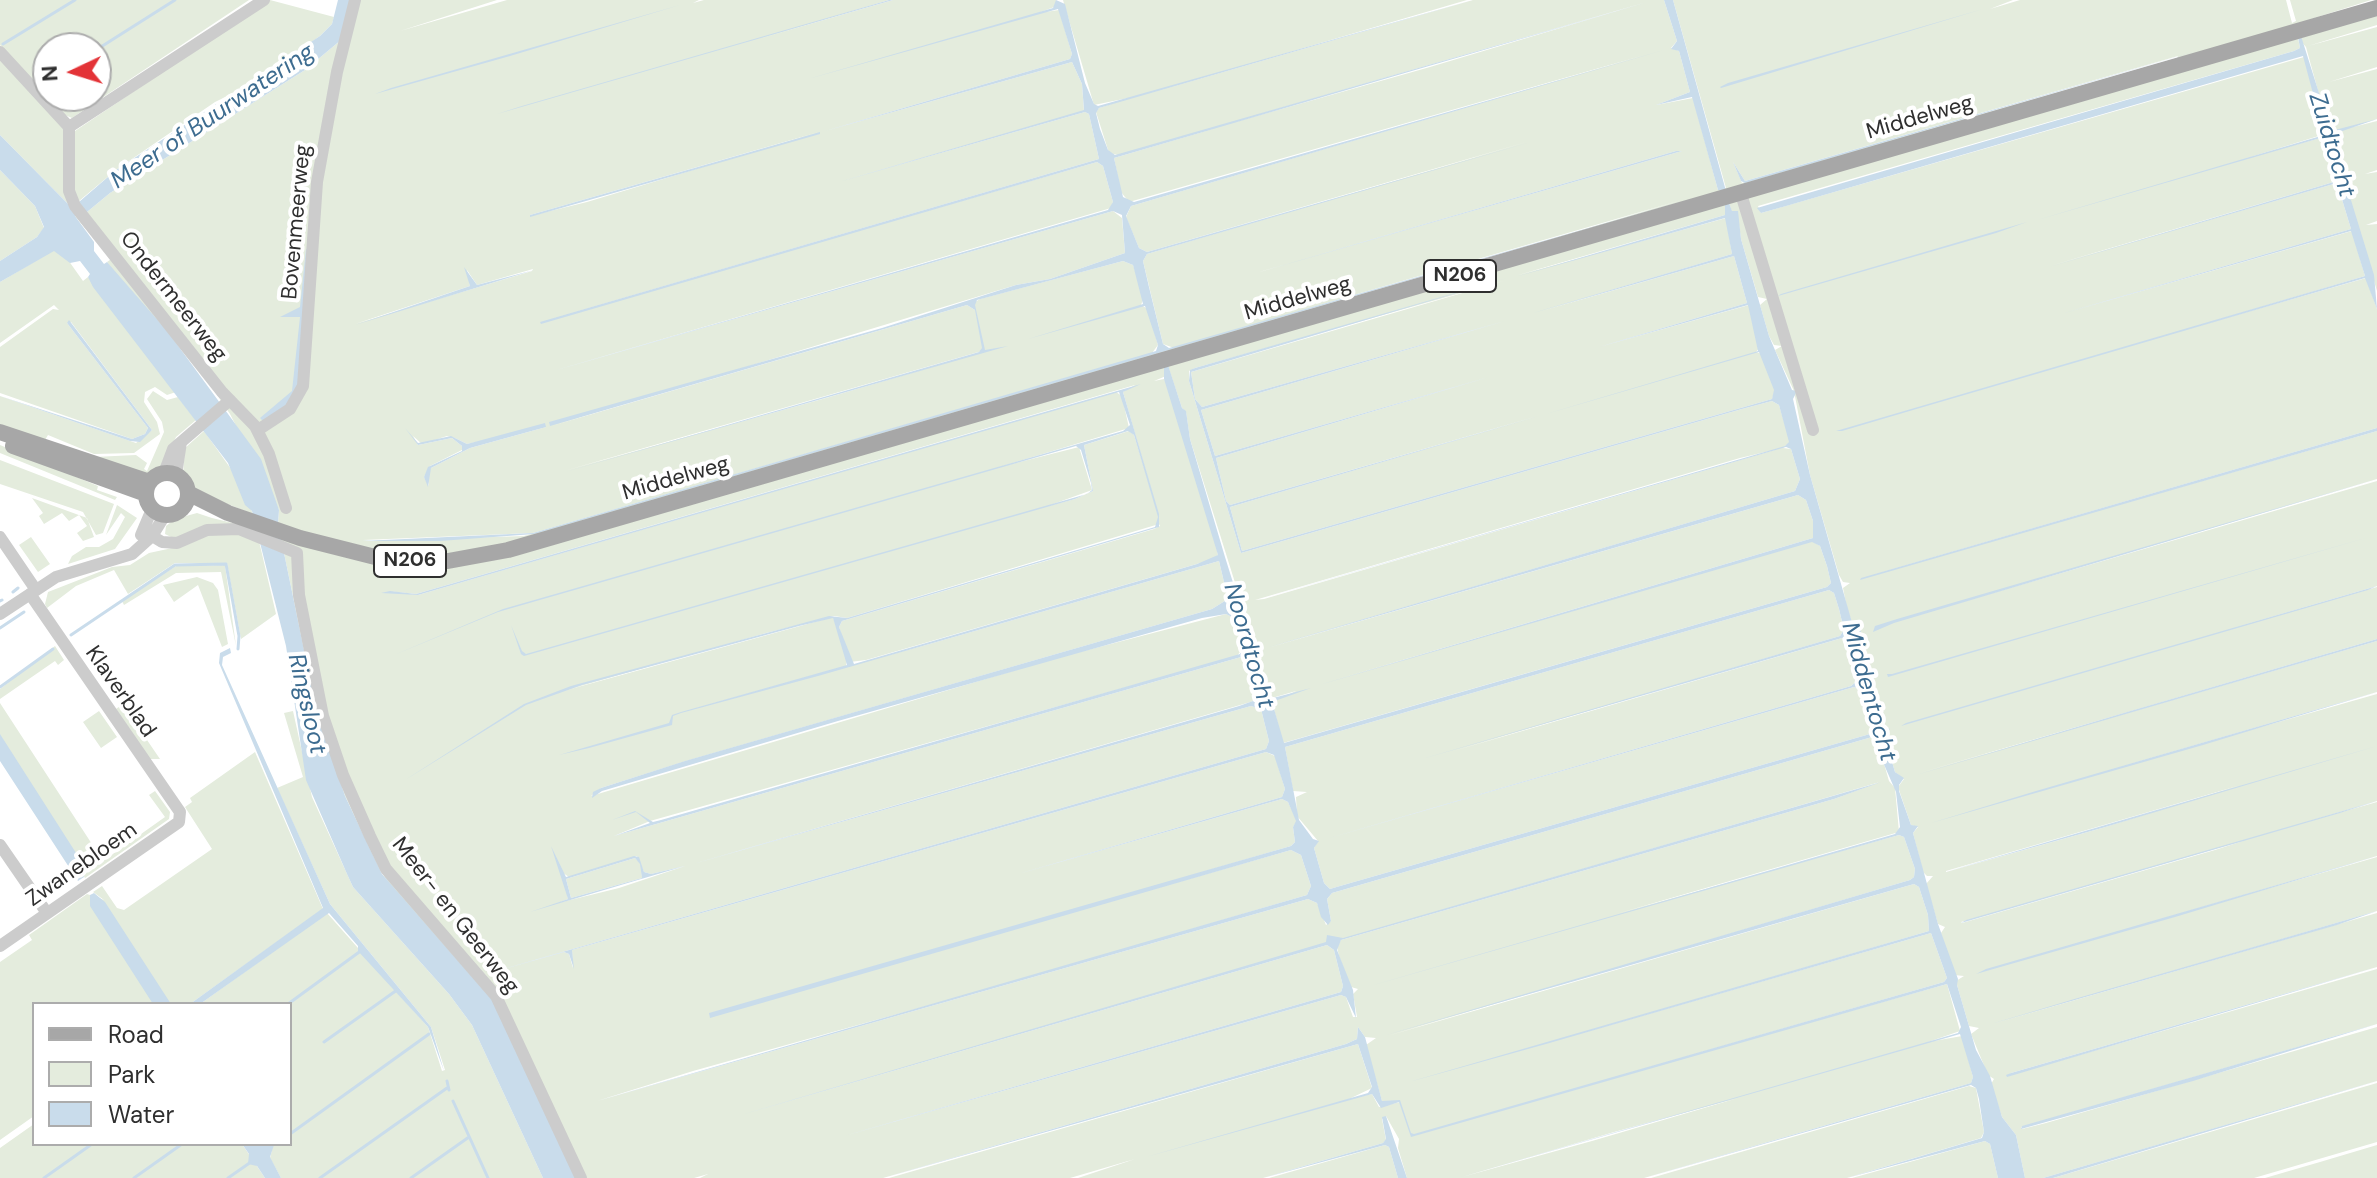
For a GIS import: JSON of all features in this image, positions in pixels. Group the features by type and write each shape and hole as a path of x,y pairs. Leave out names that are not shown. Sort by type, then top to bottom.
{"main road":[{"name":"Middelweg","path":"185,501 228,513 255,529 282,538 387,560 448,561 508,550 2377,8"},
{"path":"0,432 185,501"},
{"path":"0,442 159,491"},
{"name":"N206","path":"159,491 185,501"}],"street":[{"path":"0,52 69,127 264,0"},
{"name":"Bovenmeerweg","path":"258,430 290,409 303,386 317,182 337,72 355,0"},
{"name":"Ondermeerweg","path":"69,127 69,191 77,208 227,403"},
{"path":"1741,194 1813,430"},
{"path":"0,614 38,589 115,558 148,533 159,491 181,442 227,403 258,430 286,508"},
{"path":"148,533 177,543 207,530 255,529"},
{"name":"Klaverblad","path":"0,537 38,589 180,812"},
{"name":"Meer- en Geerweg","path":"282,538 299,557 299,595 323,716 348,790 386,869 496,996 581,1178"},
{"name":"Zwanebloem","path":"0,946 179,822 180,812"},
{"path":"0,845 47,913"}],"green space":[{"path":"0,0 249,0 112,91 112,32 32,32 32,79 0,45"},
{"path":"270,0 334,17 332,24 320,36 248,86 215,102 116,170 79,201 71,183 75,131 103,112 112,112 112,106"},
{"path":"351,0 497,0 400,31 507,0 699,0 693,3 704,0 889,0 758,39 893,0 1056,0 1057,6 1038,13 1059,10 1072,54 1070,59 825,131 1072,62 1082,84 1084,111 842,181 1085,112 1089,114 1099,159 541,322 1097,162 1103,166 1113,202 1111,208 553,371 1113,211 1122,218 1125,253 1050,279 1016,285 551,426 967,305 975,310 975,302 980,299 1123,261 1133,265 1144,297 1141,305 1148,309 1158,345 1152,353 533,533 363,540 372,541 524,536 1174,348 1163,344 1143,261 1147,254 1530,141 1147,252 1139,248 1126,217 1131,206 1645,55 1129,202 1121,192 1114,158 1216,128 1118,155 1109,153 1096,112 1099,108 1133,97 1094,105 1063,0 1467,0 1147,94 1473,0 1664,0 1677,41 1671,48 1679,51 1690,92 1656,105 1693,98 1718,190 1726,188 1673,0 2013,0 1990,9 2020,0 2286,0 2292,23 2296,21 2290,0 2371,0 2302,22 2377,0 2377,25 2308,46 2377,27 2377,67 2329,82 2377,69 2377,119 2341,130 2377,121 2377,170 2365,174 2377,172 2377,221 2366,225 2377,224 2377,291 2331,138 2338,131 2328,127 2306,47 2298,38 2300,48 2294,51 1758,206 1761,213 2304,57 2325,134 2244,159 2324,137 2337,181 2050,266 2337,183 2351,229 2068,312 2352,231 2365,276 2146,341 2366,278 2377,309 2377,428 1862,578 2377,431 2377,479 1873,628 2377,481 2377,586 2223,631 2377,587 2377,639 1916,774 2377,641 2377,692 2106,771 2377,694 2377,801 2296,825 2377,802 2377,856 1976,973 2377,857 2377,911 1992,1024 2377,913 2377,967 2007,1076 2377,969 2377,1024 2021,1127 2046,1123 2377,1027 2377,1081 2043,1178 2025,1178 2016,1135 2002,1117 1991,1084 1994,1079 1988,1075 1971,1034 1979,1028 1969,1026 1956,981 1964,976 1954,975 1941,933 1945,927 1938,924 1926,884 1933,876 1923,872 1913,833 1918,827 1911,825 1898,787 1904,779 1895,772 1884,735 1889,728 1882,725 1860,630 1853,626 1847,608 1843,588 1850,583 1843,582 1839,575 1810,475 1794,391 1775,350 1782,346 1774,345 1769,336 1760,305 1767,299 1758,297 1741,239 1737,211 1732,212 1729,203 1725,206 1725,215 1515,276 1726,218 1732,254 1541,311 1734,256 1747,303 1599,347 1749,305 1760,347 1756,352 1762,354 1775,390 1772,399 1242,551 1230,507 1538,416 1230,505 1226,501 1216,458 1489,377 1215,456 1201,410 1505,321 1202,407 1195,399 1191,372 1507,280 1195,368 1189,371 1189,381 1241,553 1742,409 1772,401 1779,405 1790,442 1783,448 1791,449 1800,479 1795,491 1267,648 1798,495 1806,500 1813,521 1813,538 1332,681 1812,541 1820,546 1827,566 1831,583 1827,587 1283,743 1272,702 1296,691 1272,698 1259,682 1258,656 1190,439 1186,412 1168,366 1166,376 1154,381 1164,379 1168,385 1216,545 1218,555 1214,559 866,660 850,662 839,627 842,621 1154,529 1159,524 847,618 834,616 766,633 556,693 833,617 847,659 846,666 686,711 926,645 1219,561 1228,599 1212,609 686,761 601,788 591,796 1053,659 1226,614 1232,617 1243,648 1237,656 650,821 614,836 1241,657 1256,683 1254,701 693,864 1251,706 1261,709 1269,741 1266,749 486,974 564,952 569,954 573,968 572,950 1266,752 1275,756 1285,789 1282,797 1018,874 1282,799 1288,802 1297,821 1293,827 1295,842 1291,846 837,979 1291,850 1301,855 1311,886 1307,895 597,1101 1308,899 1317,903 1326,925 1331,921 1327,899 1332,893 1872,737 1878,743 1889,781 1895,788 1899,832 1616,914 1899,835 1904,837 1915,869 1914,877 1910,880 1387,1036 1914,884 1919,887 1928,915 1929,931 1565,1038 1931,933 1947,978 1944,982 1615,1077 1947,984 1960,1031 1928,1042 1962,1036 1973,1077 1971,1083 1644,1178 1407,1178 1398,1148 1399,1139 1386,1116 1382,1119 1386,1140 1383,1143 1263,1178 1078,1178 1135,1159 1070,1178 889,1178 1358,1044 1372,1088 1349,1099 1372,1094 1379,1107 1400,1102 1382,1101 1366,1045 1376,1038 1365,1037 1358,1027 1357,1039 1346,1044 883,1178 700,1178 708,1174 694,1178 576,1178 379,868 345,796 315,703 278,524 279,510 230,414 205,377 111,268 107,262 111,259 75,216 87,212 110,193 305,70 341,40","holes":["1647,2 1430,67 1232,123","2178,56 1742,183 1733,162 1745,181","819,132 587,202 530,216","1676,151 1682,151 1295,262","1685,199 1498,255 1198,341","533,269 355,324 470,286 467,270 477,285","987,351 826,398 564,471","1135,385 1123,392 1160,520 1134,435 1129,431 1084,445 1093,491 1075,499 1045,507 1092,490 1079,447 996,468 1129,428 1122,396 1116,392 418,595 387,591 416,594","546,427 470,448 431,468 427,475 429,486 424,477 430,466 462,450 462,446 452,438 418,445 413,436 422,444 447,436 455,438 467,444","1778,449 1264,599 1255,600","1880,782 1834,799 1341,940 1337,947 1339,956 1351,987 1358,989 1353,994 1357,1017 1353,1017 1346,997 1341,995 844,1136 1341,992 1343,986 1334,950 1327,945 741,1115","2241,785 2102,828 1946,872","2246,840 1962,923 1961,922","637,856 644,872 651,874 685,866 619,888 558,903 568,899 563,873 569,877","1738,1098 1592,1141 1462,1177"]},
{"path":"0,55 32,89 32,112 54,112 64,123 72,208 0,135"},
{"path":"62,112 81,112 72,118"},
{"path":"0,170 35,206 44,228 37,237 0,261"},
{"path":"54,250 66,257 83,281 88,277 176,392 167,395 155,387 145,392 144,402 157,422 160,434 134,453 94,454 48,435 45,440 0,428 0,396 136,443 152,430 71,322 67,323 148,428 145,434 132,439 0,393 0,347 53,309 59,310 54,305 0,343 0,282"},
{"path":"153,391 167,400 178,397 196,420 176,437 160,469 143,475 94,457 136,455 147,463 144,469 147,471 164,432 162,422 147,399"},
{"path":"204,431 236,476 253,514 194,491 183,474 185,448"},
{"path":"0,445 117,497 115,500 0,453"},
{"path":"0,460 114,504 103,533 96,535 83,512 0,484"},
{"path":"32,498 79,515 69,521 62,513 44,524 39,516 43,513"},
{"path":"117,505 137,518 115,549 68,564 72,556 86,547 99,547 113,539 125,517 121,513 106,535"},
{"path":"197,513 245,526 173,538 165,534 166,526 175,519"},
{"path":"79,515 87,518 94,537 83,541 77,533 87,526"},
{"path":"237,533 259,541 276,614 241,639 227,563 175,563 128,594 114,570 76,586 47,608 45,604 48,592 112,567 130,565 149,553 177,547 201,536"},
{"path":"31,537 50,564 38,572 19,545"},
{"path":"225,565 236,646 221,572 176,573 124,605 122,601 176,566"},
{"path":"197,577 213,583 218,590 228,644 222,647 198,585 174,602 163,585"},
{"path":"1829,590 1834,593 1839,609 1844,630 1840,636 1450,752 1842,638 1848,641 1856,673 1857,681 1851,686 1326,839 1854,687 1862,690 1873,728 1870,734 1330,889 1324,883 1314,848 1318,841 1297,816 1296,797 1307,792 1293,791 1285,747"},
{"path":"55,646 64,660 58,665 55,661 0,699 0,689"},
{"path":"125,702 150,737 147,740 160,759 150,759 116,709"},
{"path":"0,703 103,861 165,817 149,795 155,791 170,812 169,819 85,878 0,735"},
{"path":"99,711 117,737 101,748 83,722"},
{"path":"293,711 312,797 353,887 449,994 472,1025 543,1178 281,1178 270,1158 273,1146 292,1146 292,1002 203,1002 327,913 428,1027 442,1071 445,1070 431,1027 330,904 277,788 303,777 284,713"},
{"path":"255,752 323,909 193,1002 32,1002 32,1117 0,1140 0,962 32,940 29,935 87,894 104,900 93,892 102,886 117,908 124,910 212,849 185,807 192,802 190,798"},
{"path":"635,858 641,864 642,878 571,898 566,879"},
{"path":"2377,1083 2377,1142 2254,1178 2053,1178"},
{"path":"1969,1086 1976,1088 1984,1132 1981,1138 1847,1178 1651,1178"},
{"path":"32,1125 32,1146 243,1146 265,1178 0,1178 0,1148"},
{"path":"1985,1141 1990,1144 1998,1178 1852,1178"},
{"path":"1385,1145 1389,1147 1398,1178 1269,1178"},
{"path":"2377,1145 2377,1178 2265,1178 2320,1162"}],"water":[{"path":"338,0 351,0 341,40 305,70 110,193 87,212 75,216 94,242 94,251 168,332 261,459 279,510 278,524 315,703 345,796 382,874 494,1002 576,1178 543,1178 472,1025 449,994 353,887 306,780 286,646 252,511 245,505 228,463 93,287 88,277 90,274 80,261 70,263 54,251 0,282 0,261 37,237 44,227 35,206 0,170 0,135 72,208 116,170 320,36 332,24"},
{"path":"893,0 497,114 522,106"},
{"path":"1056,0 1065,4 1085,83 1094,104 1098,106 1473,0 1099,108 1096,113 1100,129 1108,150 1115,155 1648,2 1114,158 1123,197 1134,202 1664,50 1131,206 1126,216 1139,248 1147,252 1531,142 1147,254 1143,261 1149,287 1163,344 1169,348 1693,198 534,534 440,541 362,541 533,533 1156,351 1158,345 1145,306 1028,339 1143,304 1133,265 1123,261 977,300 975,305 985,350 1008,346 565,472 979,352 982,348 975,310 967,305 550,426 549,422 882,328 1016,285 1050,279 1125,253 1122,215 1113,211 553,371 1108,210 1113,202 1103,166 1097,162 540,322 1099,159 1089,114 1085,112 839,182 1084,110 1082,84 1072,62 825,131 1070,59 1072,54 1058,9 808,79 1053,8"},
{"path":"1664,0 1673,0 1726,191 1718,190 1692,97 1656,105 1690,92 1679,51 1671,49 1677,41"},
{"path":"680,5 510,56 375,94 391,88"},
{"path":"1983,9 1721,88 1720,87 1728,83"},
{"name":"Zuidtocht","path":"2301,36 2331,131 2377,119 2331,135 2374,275 2377,309 2365,278 1836,431 2365,276 2351,231 2061,314 2351,229 2337,183 2049,267 2337,181 2324,137 2037,220 2324,135 2303,56 1761,213 1757,208 2294,51 2300,48 2298,37"},
{"path":"2204,49 1745,183 1741,181 1733,162 1745,181"},
{"path":"820,134 530,217 530,215"},
{"path":"1676,151 1682,151 1264,271"},
{"path":"1729,203 1732,211 1738,211 1741,239 1769,336 1792,390 1797,391 1793,399 1810,475 1853,626 1861,631 1859,635 1874,680 1872,685 1882,725 1890,729 1884,735 1895,772 1904,778 1899,791 1911,825 1918,826 1913,833 1938,924 1958,979 1957,985 1976,1050 1990,1076 2002,1117 2016,1135 2025,1178 1998,1178 1990,1144 1985,1141 1847,1178 1982,1138 1984,1132 1979,1099 1976,1088 1971,1085 1644,1178 1971,1083 1973,1077 1960,1034 1457,1178 1958,1033 1961,1027 1947,984 1411,1137 1399,1102 1381,1108 1372,1094 1146,1157 1368,1093 1372,1087 1358,1044 883,1178 1346,1044 1357,1039 1358,1027 1365,1037 1382,1101 1400,1100 1414,1134 1944,982 1947,978 1931,933 1409,1082 1929,931 1928,915 1919,887 1914,884 1386,1035 1910,880 1914,877 1915,869 1904,837 1899,835 1370,986 1895,834 1900,827 1896,792 1872,737 1332,893 1327,899 1331,921 1328,925 1321,917 1317,903 1308,899 597,1101 1307,895 1311,886 1301,855 1291,850 710,1018 709,1013 1291,846 1295,842 1293,827 1296,821 1288,802 1282,799 1018,874 1282,797 1285,789 1274,755 1266,752 572,950 574,969 569,954 564,952 486,974 1266,749 1269,741 1261,709 1251,706 693,864 1253,701 1256,682 1241,657 614,836 650,823 636,812 612,820 635,811 653,822 661,820 1240,654 1243,648 1232,617 1226,614 1202,618 838,721 602,791 592,798 593,792 601,788 685,761 1212,609 1228,599 1219,561 681,713 673,716 672,725 559,755 669,723 672,715 681,712 847,665 833,618 799,626 582,685 526,705 405,780 524,704 571,686 829,616 847,618 1155,527 1158,517 1134,435 1128,431 1084,445 1093,491 1088,493 1092,490 1091,483 1081,450 1076,446 498,612 394,655 503,609 1123,431 1130,425 1119,392 418,595 381,593 416,594 1141,384 1123,392 1159,514 1159,527 842,621 839,627 854,664 1197,564 1218,555 1164,379 1164,366 1168,365 1182,408 1186,411 1190,439 1250,637 1258,651 1259,682 1273,698 1311,688 1272,702 1284,743 1827,587 1831,583 1827,566 1820,546 1812,542 1319,685 1813,538 1813,521 1806,500 1798,495 1266,648 1795,491 1800,479 1791,449 1786,447 1254,601 1785,446 1789,442 1779,405 1772,401 1742,409 1241,553 1189,381 1190,370 1195,368 1507,278 1191,372 1195,399 1202,407 1505,321 1201,410 1215,456 1489,377 1216,458 1226,501 1230,505 1539,416 1230,507 1242,551 1772,399 1774,390 1759,352 1546,414 1758,351 1748,305 1599,347 1747,303 1734,256 1533,313 1732,254 1725,218 1515,277 1725,215 1725,204","holes":["1829,590 1834,593 1844,630 1840,636 1422,759 1842,638 1848,642 1856,673 1857,681 1851,686 1326,839 1854,687 1862,690 1873,728 1870,734 1330,889 1324,883 1314,848 1319,841 1313,839 1299,820 1285,747"]},
{"path":"2027,222 1996,233 1778,296 1781,294"},
{"path":"306,249 299,383 291,402 263,421 260,418 292,391 300,317 280,317 300,307"},
{"path":"464,267 477,285 534,270 355,325 470,286"},
{"path":"69,320 152,430 140,442 0,396 132,439 145,434 148,428 67,323"},
{"path":"545,423 546,427 470,448 431,468 428,487 424,477 428,467 462,451 462,446 452,438 418,445 405,428 418,443 451,436 467,444"},
{"path":"2377,428 2377,431 1860,580 1861,578"},
{"path":"2377,479 1894,623 1873,632 1875,626 1897,619"},
{"path":"1085,495 524,656 511,625 526,654"},
{"path":"2369,537 1888,677 1887,674 1892,674"},
{"path":"2377,586 2368,590 1901,726 1906,723"},
{"path":"2377,641 1916,775 2127,712"},
{"path":"230,648 231,653 223,657 222,665 330,904 431,1027 444,1071 428,1027 358,951 358,946 329,913 203,1002 193,1002 323,908 219,663 220,653"},
{"path":"2377,692 2203,745 1931,823 2036,791"},
{"path":"0,734 85,867 84,877 78,881 0,761"},
{"path":"2377,746 2102,828 1945,872 2153,811"},
{"path":"1881,782 1834,799 1341,940 1337,950 1353,990 1356,1018 1346,997 1341,995 844,1136 1341,992 1343,986 1334,950 1327,945 741,1115 1326,942 1327,935 1343,938"},
{"path":"2377,801 2340,813 1961,923 1966,920"},
{"path":"551,846 566,877 634,856 639,857 644,872 651,874 685,866 530,912 568,899","holes":["635,858 640,864 642,878 571,898 566,879"]},
{"path":"2377,856 2175,917 1976,974 1986,969"},
{"path":"94,893 105,902 170,1002 152,1002 90,906 90,895"},
{"path":"2377,911 2337,925 1991,1024 2071,1000"},
{"path":"2377,967 2007,1077 2006,1075 2011,1073"},
{"path":"2377,1024 2193,1081 2021,1129 2022,1126"},
{"path":"2377,1081 2053,1178 2043,1178 2187,1136"},
{"path":"1386,1116 1407,1178 1398,1178 1389,1147 1385,1145 1263,1178 1383,1143 1386,1139 1382,1117"},
{"path":"243,1146 274,1146 270,1157 281,1178 265,1178 257,1166 248,1164 249,1154"}],"waterway":[{"path":"3,44 75,0"},
{"path":"112,40 175,0"},
{"path":"71,635 175,565 226,564 239,636 238,649"},
{"path":"13,592 18,588"},
{"path":"0,628 24,612"},
{"path":"0,687 53,649"},
{"path":"291,1002 362,950"},
{"path":"324,1042 397,990"},
{"path":"292,1133 429,1034"},
{"path":"447,1081 449,1090"},
{"path":"320,1178 447,1088"},
{"path":"453,1101 488,1178"},
{"path":"411,1178 469,1137"},
{"path":"44,1178 89,1146"},
{"path":"134,1178 179,1146"},
{"path":"228,1178 251,1162"}],"water label":[{"name":"Meer of Buurwatering","path":"213,117"},
{"name":"Noordtocht","path":"1248,646"},
{"name":"Middentocht","path":"1868,692"},
{"name":"Ringsloot","path":"306,704"}]}
